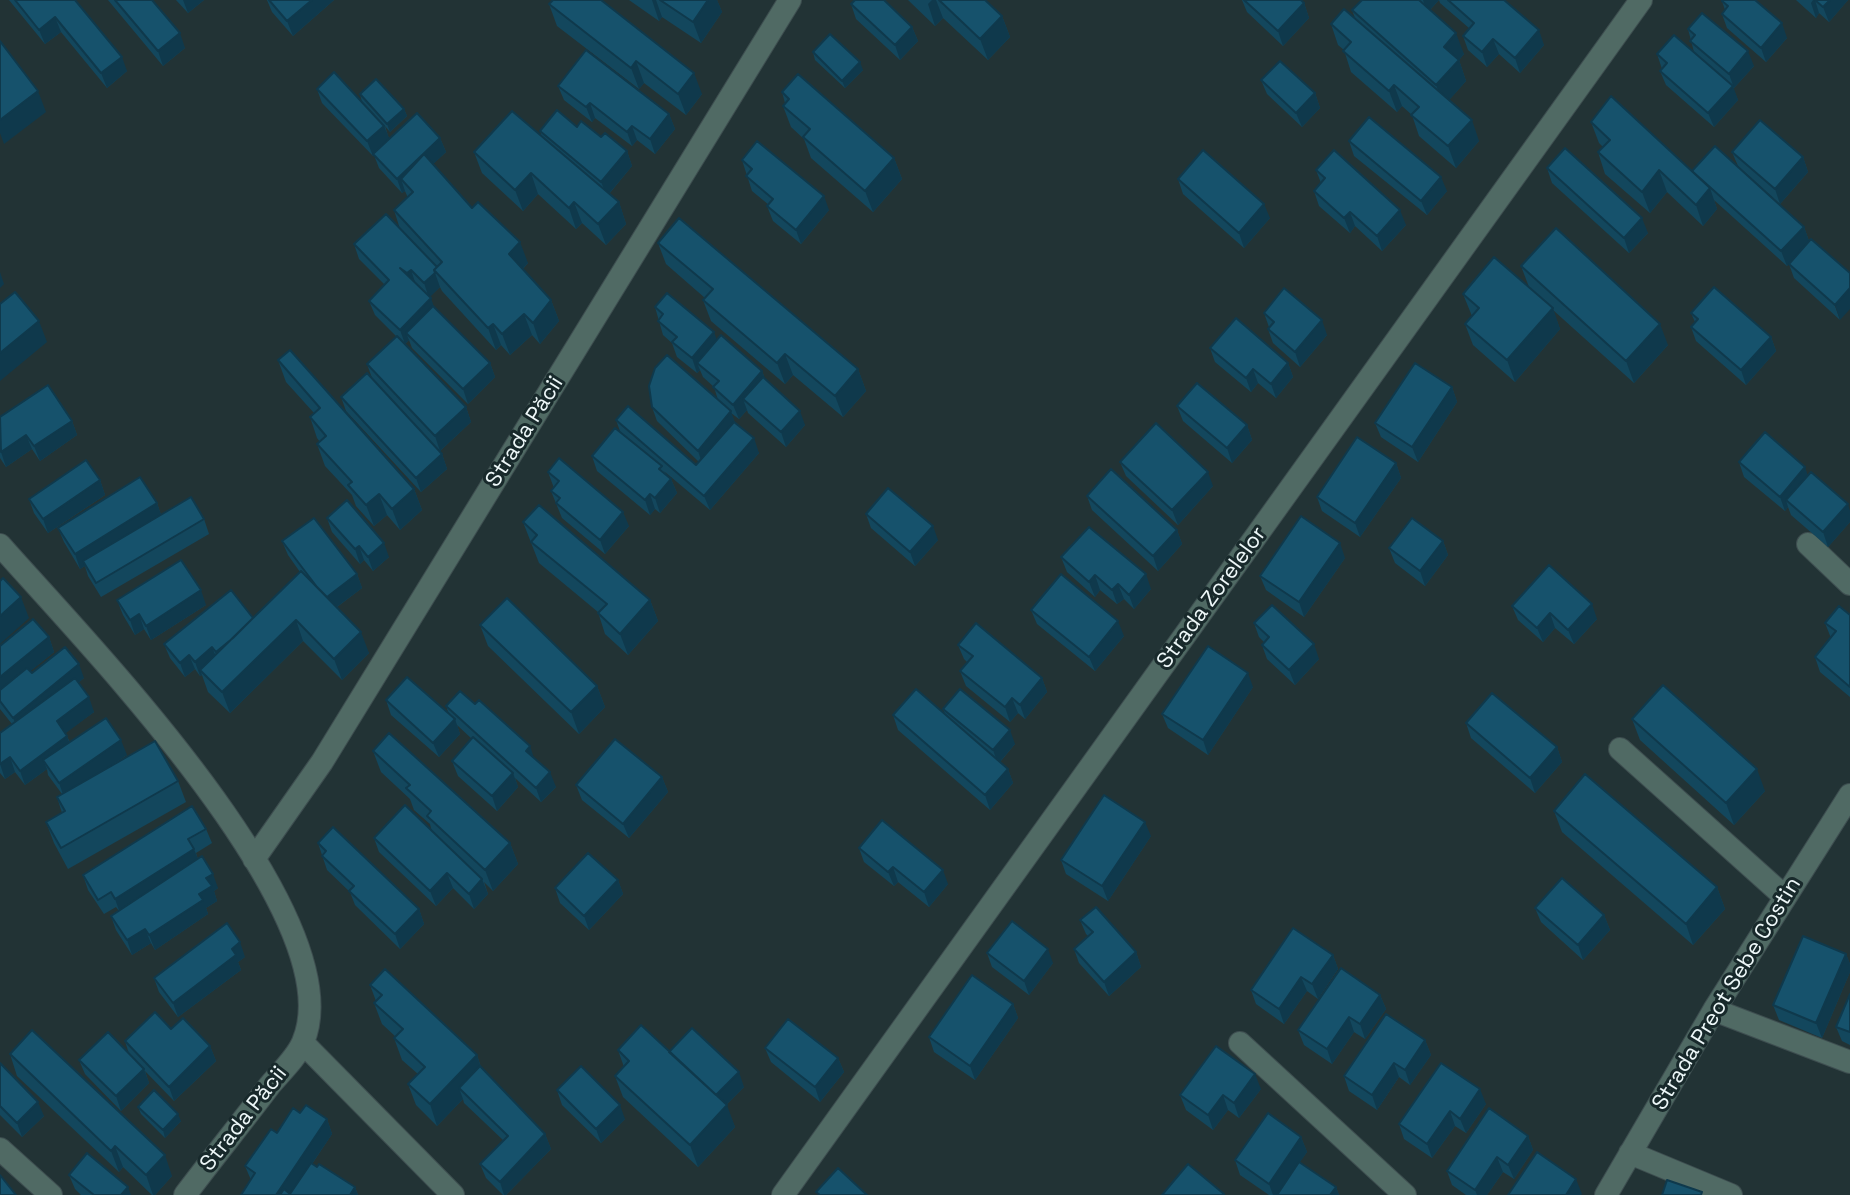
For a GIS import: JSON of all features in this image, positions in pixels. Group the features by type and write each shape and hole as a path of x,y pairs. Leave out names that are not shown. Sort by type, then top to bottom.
{"street":[{"name":"Strada Păcii","path":"254,859 322,762 790,0"},
{"name":"Strada Zorelelor","path":"783,1195 1641,0"},
{"path":"1808,544 1850,584"},
{"path":"0,545 187,760 254,859 289,924 309,982 309,1018 303,1043 453,1195"},
{"path":"1620,749 1785,897"},
{"name":"Strada Preot Sebe Costin","path":"1606,1195 1714,1010 1850,795"},
{"path":"1714,1010 1850,1062"},
{"name":"Strada Păcii","path":"185,1195 303,1043"},
{"path":"1240,1043 1405,1195"},
{"path":"0,1149 51,1195"},
{"path":"1630,1153 1731,1195"}],"building":[{"path":"15,0 75,0 122,57 101,73 55,17 39,30"},
{"path":"115,0 152,0 180,33 158,51"},
{"path":"269,0 312,0 287,21"},
{"path":"553,0 601,0 694,73 678,94 636,61 631,68 549,4"},
{"path":"660,0 708,0 693,22"},
{"path":"855,0 884,0 912,27 895,45 851,4"},
{"path":"939,0 985,0 1002,16 980,39"},
{"path":"1244,0 1301,0 1304,3 1278,31"},
{"path":"1362,0 1419,0 1456,33 1444,47 1459,60 1436,85 1352,10"},
{"path":"1448,0 1504,0 1539,30 1515,58 1493,39 1482,52 1463,36 1474,23"},
{"path":"1723,0 1755,0 1782,23 1761,48 1722,14 1728,6"},
{"path":"1815,0 1830,0 1823,7"},
{"path":"1344,9 1472,120 1448,146 1411,115 1419,107 1394,85 1389,91 1343,51 1351,42 1331,24"},
{"path":"1702,13 1748,51 1729,74 1690,41 1695,35 1688,29"},
{"path":"830,34 860,62 842,81 813,52"},
{"path":"1674,35 1733,86 1708,113 1660,71 1667,63 1657,54"},
{"path":"0,41 38,91 0,120"},
{"path":"586,50 669,114 650,139 632,126 627,132 590,103 586,107 558,86"},
{"path":"1280,61 1315,93 1296,113 1261,80"},
{"path":"334,72 384,126 367,141 317,89"},
{"path":"798,74 894,158 865,191 803,137 810,129 783,106 789,99 782,92"},
{"path":"376,79 404,109 387,124 360,94"},
{"path":"1611,96 1710,188 1696,205 1659,170 1642,192 1598,152 1610,140 1591,122"},
{"path":"557,110 577,127 581,121 601,137 605,133 627,151 601,182 540,131"},
{"path":"512,111 619,202 598,224 574,202 569,208 531,173 515,190 474,152"},
{"path":"417,113 440,138 397,179 373,154"},
{"path":"1369,117 1441,177 1421,201 1349,141"},
{"path":"1760,120 1803,157 1775,189 1732,152"},
{"path":"757,141 824,196 796,230 767,206 773,199 746,176 752,169 742,160"},
{"path":"1715,146 1804,227 1781,251 1692,171"},
{"path":"1565,148 1642,218 1624,238 1547,168"},
{"path":"1203,150 1264,204 1239,233 1178,179"},
{"path":"1334,150 1400,210 1377,236 1350,212 1344,218 1314,191 1325,178 1316,170"},
{"path":"424,154 472,208 478,202 520,242 509,254 551,300 533,323 524,314 502,334 493,324 488,328 434,270 442,262 394,210 413,192 401,179"},
{"path":"386,214 437,267 424,283 411,270 407,273 400,268 431,298 400,330 369,301 389,280 354,244"},
{"path":"679,218 858,369 835,396 785,354 777,363 703,300 713,289 658,243"},
{"path":"1556,228 1660,324 1626,361 1521,266"},
{"path":"1811,239 1850,273 1850,288 1835,305 1789,264"},
{"path":"1494,257 1553,308 1507,360 1465,324 1479,308 1463,294"},
{"path":"1714,287 1771,337 1741,370 1691,327 1698,319 1691,313"},
{"path":"1284,288 1322,320 1295,352 1268,329 1274,322 1264,313"},
{"path":"15,292 39,321 0,353 0,304"},
{"path":"667,293 714,332 692,358 672,342 677,337 658,321 663,314 655,307"},
{"path":"433,306 490,363 463,389 406,333"},
{"path":"1236,318 1288,363 1271,384 1253,369 1246,378 1210,348"},
{"path":"721,335 762,371 733,405 713,387 719,381 697,363"},
{"path":"397,336 466,407 435,436 367,364"},
{"path":"290,350 414,489 392,509 379,494 366,505 348,485 352,482 317,444 326,436 310,417 320,408 278,360"},
{"path":"667,355 731,411 698,451 652,407 649,386 655,368"},
{"path":"1415,363 1452,387 1412,447 1375,423"},
{"path":"367,373 442,454 416,478 341,397"},
{"path":"763,377 800,411 781,432 743,399"},
{"path":"1197,383 1247,425 1227,448 1177,406"},
{"path":"48,385 72,421 34,446 26,435 1,452 0,417"},
{"path":"628,406 696,465 734,422 754,438 704,496 616,420"},
{"path":"1156,423 1208,472 1172,510 1120,462"},
{"path":"615,428 662,466 659,469 671,479 655,498 650,494 645,500 592,456"},
{"path":"1765,432 1805,467 1780,497 1739,462"},
{"path":"1357,437 1396,463 1355,523 1317,497"},
{"path":"559,458 623,512 600,540 556,503 560,498 551,491 559,481 548,472"},
{"path":"86,460 100,480 43,519 29,499"},
{"path":"1111,469 1177,530 1153,556 1087,496"},
{"path":"1811,472 1848,504 1823,532 1786,500"},
{"path":"140,477 157,503 75,554 58,528"},
{"path":"888,488 933,526 910,552 866,514"},
{"path":"191,497 204,519 96,583 83,561"},
{"path":"347,500 384,543 368,557 359,546 355,549 327,518"},
{"path":"539,505 650,600 620,634 598,613 607,604 531,542 537,535 523,522"},
{"path":"1301,516 1340,543 1299,602 1260,576"},
{"path":"314,518 357,574 327,597 282,541"},
{"path":"1412,518 1443,541 1420,571 1389,548"},
{"path":"1089,527 1146,574 1129,595 1118,584 1112,590 1095,575 1089,582 1061,557"},
{"path":"181,560 201,590 146,626 139,614 130,620 117,600"},
{"path":"1549,565 1592,604 1568,630 1550,613 1537,628 1512,606"},
{"path":"301,571 361,632 334,659 296,620 222,692 200,670"},
{"path":"1061,574 1118,621 1089,657 1031,610"},
{"path":"3,578 21,597 0,616 0,581"},
{"path":"231,590 253,618 216,652 212,647 195,662 189,655 180,663 164,644"},
{"path":"507,598 597,686 571,712 480,625"},
{"path":"1272,605 1314,644 1289,670 1262,645 1269,637 1254,623"},
{"path":"1839,606 1850,615 1850,687 1815,657 1836,631 1825,623"},
{"path":"33,619 49,637 0,677 0,646"},
{"path":"976,623 1042,678 1020,705 1012,698 1005,707 960,671 973,656 958,645"},
{"path":"1208,646 1248,673 1203,740 1162,714"},
{"path":"65,647 79,664 13,718 0,701 0,690 27,668 32,673"},
{"path":"407,677 455,719 433,743 386,700"},
{"path":"75,678 89,697 57,721 67,736 20,771 10,757 0,764 0,733"},
{"path":"1663,685 1757,769 1726,803 1632,719"},
{"path":"916,689 1008,769 985,795 893,715"},
{"path":"960,689 1010,730 993,750 943,709"},
{"path":"460,691 475,704 479,700 530,746 526,751 550,772 536,788 446,706"},
{"path":"1492,693 1557,747 1530,778 1466,723"},
{"path":"106,718 121,740 59,783 43,760"},
{"path":"389,733 510,843 485,870 427,816 431,811 406,788 410,785 373,751"},
{"path":"473,737 513,773 492,796 452,761"},
{"path":"615,739 662,777 623,824 576,785"},
{"path":"155,741 178,781 61,848 46,822 65,811 57,797"},
{"path":"1585,774 1717,887 1686,924 1554,811"},
{"path":"1104,795 1145,822 1102,886 1061,860"},
{"path":"405,805 482,879 469,894 447,873 430,891 374,838"},
{"path":"192,806 206,829 188,839 194,849 115,899 111,892 98,900 83,875"},
{"path":"882,820 943,870 924,892 893,867 888,872 859,848"},
{"path":"333,827 419,909 395,934 349,891 354,886 322,856 326,851 318,843"},
{"path":"588,853 618,880 584,916 555,888"},
{"path":"202,856 213,874 206,878 212,886 199,894 203,900 149,935 145,929 127,940 111,916"},
{"path":"1562,878 1604,915 1578,945 1535,908"},
{"path":"1096,907 1136,952 1104,982 1074,949 1093,932 1080,920"},
{"path":"1012,921 1048,949 1024,981 987,953"},
{"path":"227,923 240,942 232,949 236,955 173,1003 154,978"},
{"path":"1293,928 1333,955 1312,984 1301,977 1279,1009 1251,990"},
{"path":"1803,936 1846,954 1816,1023 1773,1005"},
{"path":"1341,968 1380,995 1360,1024 1349,1017 1327,1049 1298,1030"},
{"path":"385,969 477,1055 430,1104 408,1084 425,1067 394,1038 403,1029 374,1003 382,995 370,985"},
{"path":"972,975 1013,1004 970,1066 929,1037"},
{"path":"1850,994 1850,1032 1836,1027"},
{"path":"155,1012 171,1029 183,1018 210,1046 169,1087 125,1041"},
{"path":"1386,1014 1425,1040 1405,1070 1394,1063 1372,1095 1344,1076"},
{"path":"788,1019 838,1058 815,1087 765,1048"},
{"path":"641,1025 727,1105 690,1145 615,1076 629,1061 618,1050"},
{"path":"692,1028 739,1072 716,1095 669,1052"},
{"path":"32,1030 165,1155 146,1175 115,1146 111,1151 10,1054"},
{"path":"108,1032 144,1069 116,1096 79,1060"},
{"path":"1216,1046 1255,1074 1234,1103 1223,1095 1208,1115 1180,1095"},
{"path":"0,1063 38,1102 17,1123 0,1106"},
{"path":"1441,1063 1480,1089 1460,1119 1450,1111 1427,1144 1399,1124"},
{"path":"480,1066 545,1134 500,1182 480,1164 508,1136 459,1088"},
{"path":"581,1066 620,1105 596,1129 557,1090"},
{"path":"154,1090 178,1114 163,1130 138,1107"},
{"path":"306,1105 327,1119 276,1195 241,1195 255,1173 245,1166 271,1129 277,1133 293,1108 300,1113"},
{"path":"1489,1108 1528,1136 1508,1165 1497,1157 1475,1190 1447,1171"},
{"path":"1268,1113 1301,1137 1269,1184 1235,1160"},
{"path":"1537,1152 1576,1179 1566,1195 1508,1195"},
{"path":"87,1153 128,1187 121,1195 94,1195 69,1175"},
{"path":"1299,1162 1336,1187 1330,1195 1277,1195"},
{"path":"311,1163 317,1167 319,1164 355,1187 350,1195 280,1195 284,1189 290,1194"},
{"path":"1188,1164 1224,1194 1162,1195"},
{"path":"838,1168 867,1195 820,1195 816,1192"},
{"path":"0,1175 16,1195 0,1195"},
{"path":"1667,1180 1702,1192 1701,1195 1662,1195"}]}
